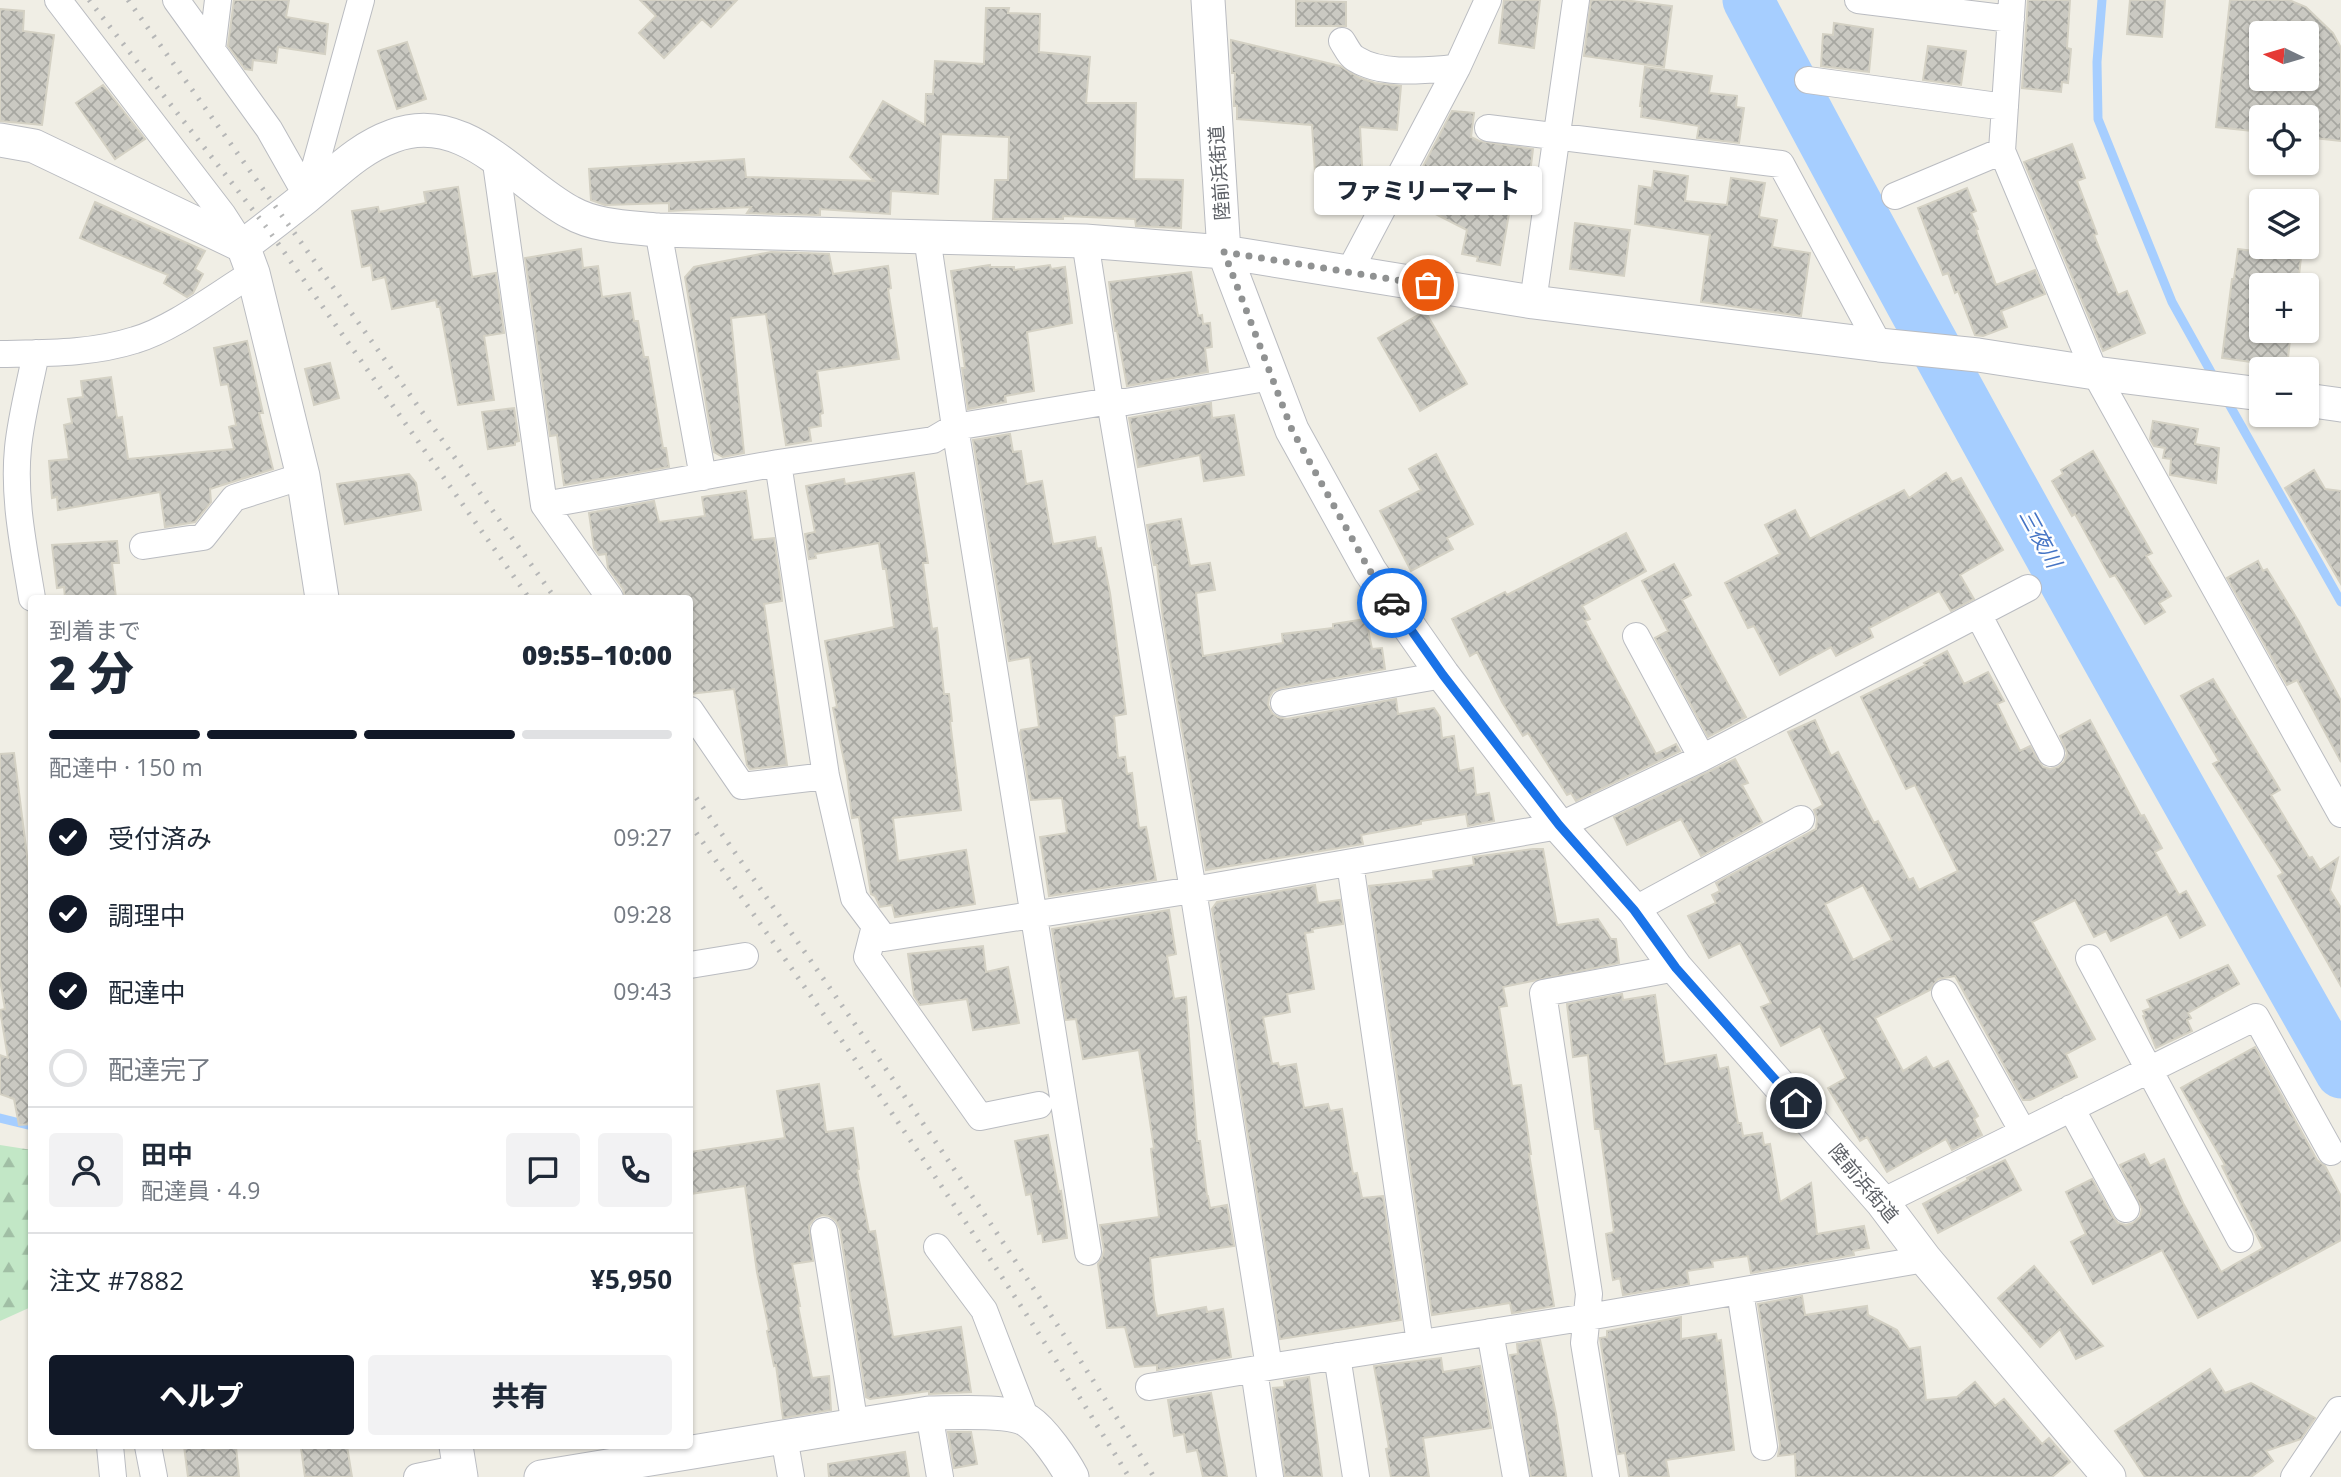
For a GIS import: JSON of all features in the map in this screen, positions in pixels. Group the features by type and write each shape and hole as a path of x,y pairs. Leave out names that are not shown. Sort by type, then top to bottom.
{"street":[{"path":"58,0 223,215 248,259 303,476 322,595"},
{"path":"176,0 269,129 307,197"},
{"path":"212,49 218,0"},
{"path":"307,197 361,0"},
{"name":"陸前浜街道","path":"1208,0 1224,252 1292,430 1370,571 1443,675 1559,825 1634,910 1676,968 1882,1202 1925,1259 2109,1477"},
{"path":"1349,272 1457,68 1488,0"},
{"path":"1533,302 1576,0"},
{"path":"1858,0 2011,10 2002,151 2095,373 2341,814"},
{"path":"1342,41 1354,59 1379,67 1411,70 1457,68"},
{"path":"1808,80 2005,107"},
{"path":"1488,128 1781,164 1879,345"},
{"path":"0,354 86,351 136,340 175,321 248,259 307,197 348,160 390,137 414,129 445,133 495,156 571,213 607,225 658,230 1086,242 1224,252 1533,302 1978,355 2249,393"},
{"path":"0,140 34,146 248,259"},
{"path":"1895,196 2002,151"},
{"path":"495,156 544,505 608,595"},
{"path":"658,230 703,477"},
{"path":"927,237 955,427 1088,1252"},
{"path":"1086,242 1110,401 1193,890 1261,1368 1270,1477"},
{"path":"32,595 19,517 17,472 18,448 36,353"},
{"path":"544,505 778,463 933,440 955,427 1271,377"},
{"path":"2319,402 2341,405"},
{"path":"778,463 826,776 854,898 884,938 1193,890 1559,825 1702,758 2028,588"},
{"path":"143,546 203,537 233,498 303,476"},
{"path":"1978,614 2050,753"},
{"path":"1636,636 1702,758"},
{"path":"1284,703 1443,675"},
{"path":"693,714 742,786 826,776"},
{"path":"1634,910 1801,819"},
{"path":"1350,863 1420,1343"},
{"path":"875,926 867,957 980,1117 1039,1105"},
{"path":"693,965 745,957"},
{"path":"2089,958 2240,1239"},
{"path":"1606,1477 1584,1343 1589,1294 1543,993 1676,968"},
{"path":"1945,993 2023,1132"},
{"path":"1882,1202 2256,1017 2331,1152"},
{"path":"2071,1108 2126,1209"},
{"path":"824,1231 855,1426"},
{"path":"937,1247 984,1310 1026,1419 1061,1457 1072,1477"},
{"path":"1149,1387 1588,1317 1925,1259"},
{"path":"1740,1291 1764,1447"},
{"path":"1490,1332 1516,1477"},
{"path":"1337,1356 1356,1477"},
{"path":"2294,1477 2339,1409"},
{"path":"693,1447 785,1437 929,1413 987,1412 1026,1419"},
{"path":"929,1413 940,1477"},
{"path":"785,1437 791,1477"},
{"path":"110,1449 113,1477"},
{"path":"149,1449 154,1477"},
{"path":"541,1477 619,1455 674,1449"},
{"path":"417,1477 459,1464"}],"green space":[{"path":"0,1145 28,1149 28,1308 0,1321"}],"building":[{"path":"234,0 289,0 286,17 328,24 325,54 278,47 276,63 253,60 252,70 245,69 228,46"},
{"path":"640,0 737,0 711,27 702,19 664,58 639,33 656,16"},
{"path":"1504,0 1540,0 1534,48 1499,43"},
{"path":"1591,0 1623,0 1672,6 1664,67 1584,56"},
{"path":"2028,0 2070,0 2067,48 2071,49 2068,83 2062,82 2061,92 2022,88"},
{"path":"2130,0 2165,0 2162,37 2127,34"},
{"path":"2230,0 2289,0 2306,7 2333,33 2341,48 2341,141 2319,138 2319,105 2249,105 2249,131 2216,127"},
{"path":"1296,1 1346,2 1346,26 1296,26"},
{"path":"986,8 1009,8 1008,13 1040,14 1039,52 1090,57 1086,103 1136,103 1134,179 1183,180 1181,228 1136,226 1135,219 1063,216 1063,219 993,219 995,180 1008,180 1009,137 939,134 938,194 891,191 890,214 820,209 820,215 747,213 751,207 669,211 669,203 605,205 591,200 589,169 744,159 746,177 874,181 850,157 883,101 925,125 926,94 933,94 935,61 984,64"},
{"path":"0,9 24,11 23,31 54,35 42,125 0,121"},
{"path":"1834,23 1873,29 1869,72 1821,66 1823,34 1833,35"},
{"path":"1231,40 1340,66 1375,83 1401,86 1397,130 1360,127 1364,202 1317,204 1312,125 1237,119"},
{"path":"407,42 426,99 397,109 378,51"},
{"path":"1928,46 1966,51 1961,85 1923,80"},
{"path":"1645,67 1712,76 1709,93 1737,96 1736,107 1744,108 1739,143 1697,138 1699,126 1641,117"},
{"path":"103,85 145,139 115,159 76,103"},
{"path":"1452,111 1474,113 1471,137 1479,141 1533,149 1528,190 1522,189 1519,209 1510,208 1500,265 1477,261 1478,257 1462,254 1467,230 1406,199"},
{"path":"2072,144 2085,178 2077,181 2097,234 2094,235 2118,295 2127,291 2145,333 2103,351 2024,162"},
{"path":"1654,171 1688,176 1685,201 1727,205 1731,178 1765,183 1759,217 1777,220 1772,247 1810,253 1801,316 1701,302 1710,235 1635,224 1639,186 1652,188"},
{"path":"458,187 472,277 496,273 504,333 484,336 494,400 458,405 440,307 437,307 436,300 392,309 385,277 373,280 371,265 362,267 352,211 378,207 379,212 426,203 424,192"},
{"path":"1967,188 1976,211 1971,213 1978,229 1976,230 1996,285 2035,270 2045,294 2001,311 2007,327 1983,336 1975,335 1958,291 1955,293 1948,273 1943,275 1918,208"},
{"path":"95,202 205,251 195,269 203,274 193,293 187,297 164,283 168,275 80,238"},
{"path":"1575,223 1630,230 1624,276 1570,269"},
{"path":"581,249 583,268 598,266 602,297 630,293 644,357 648,357 663,448 666,448 669,467 564,485 557,435 550,436 525,258"},
{"path":"2238,249 2249,250 2249,259 2301,259 2299,273 2249,273 2249,343 2290,343 2288,357 2249,357 2249,362 2222,358"},
{"path":"771,252 829,254 833,274 888,266 891,288 888,289 899,359 817,371 823,413 820,414 821,426 809,428 811,441 786,445 766,314 731,318 744,453 723,457 714,452 685,277 694,267"},
{"path":"990,265 1014,267 1014,270 1050,265 1051,269 1065,267 1072,323 1027,332 1034,391 1005,396 1006,402 968,409 951,271"},
{"path":"1191,272 1198,316 1202,315 1203,324 1210,323 1212,347 1205,348 1208,372 1127,386 1115,331 1109,282"},
{"path":"1425,311 1467,384 1420,411 1378,338"},
{"path":"247,341 263,413 259,413 273,469 210,489 211,502 195,522 165,527 160,492 58,510 57,497 52,498 49,461 69,459 64,425 72,423 68,399 83,397 81,381 111,377 117,418 122,417 128,459 234,449 229,427 236,425 228,384 221,385 214,348"},
{"path":"330,363 339,398 314,405 305,369"},
{"path":"1211,403 1212,418 1234,415 1244,475 1204,481 1200,455 1138,467 1129,418"},
{"path":"514,408 519,441 515,442 515,445 488,449 482,412"},
{"path":"2153,421 2198,429 2195,444 2219,448 2216,483 2170,475 2171,459 2163,458 2165,448 2154,446 2150,439"},
{"path":"1010,434 1013,452 1021,451 1026,484 1042,481 1053,544 1095,537 1097,549 1101,548 1110,593 1126,714 1114,716 1118,758 1125,757 1127,774 1132,773 1139,828 1146,827 1156,880 1049,896 1040,837 1067,833 1062,798 1031,800 1020,733 1021,730 1039,727 1030,657 1009,661 973,440"},
{"path":"2093,451 2152,553 2146,556 2171,596 2159,603 2165,612 2145,624 2115,575 2110,577 2075,514 2072,516 2052,481 2063,474 2061,470"},
{"path":"1436,454 1473,524 1447,538 1453,549 1411,571 1380,511 1421,490 1409,469"},
{"path":"2314,470 2325,489 2341,491 2341,584 2285,488"},
{"path":"914,473 928,563 923,563 932,629 937,628 944,694 949,694 961,810 893,818 898,861 966,850 975,904 895,917 892,905 880,907 875,896 871,894 859,817 852,818 847,775 833,708 837,707 825,641 894,627 886,569 883,569 879,543 815,554 816,558 809,559 805,534 815,532 806,486 844,479 845,484"},
{"path":"1946,473 1952,482 1961,478 2003,550 1960,575 1974,599 1951,611 1939,591 1869,628 1873,637 1836,656 1831,647 1780,675 1754,626 1748,628 1725,583 1780,554 1765,525 1795,510 1810,539 1904,490 1909,498"},
{"path":"409,474 416,483 421,510 345,524 337,484"},
{"path":"746,491 753,540 774,538 782,601 764,604 787,765 750,769 747,765 734,689 693,694 693,595 624,595 608,568 606,554 599,555 594,548 589,513 654,501 659,522 705,516 702,497"},
{"path":"1181,519 1190,566 1210,563 1215,590 1196,593 1203,656 1283,643 1282,634 1333,628 1333,624 1366,619 1372,649 1382,648 1385,669 1273,691 1268,705 1272,713 1287,719 1396,699 1398,714 1434,708 1440,717 1442,738 1454,736 1459,771 1473,768 1476,795 1489,793 1494,821 1468,826 1466,814 1421,821 1421,824 1361,835 1363,844 1206,870 1163,619 1157,565 1154,565 1147,525"},
{"path":"1626,533 1646,571 1582,606 1590,619 1585,621 1656,754 1676,744 1680,751 1576,801 1571,793 1567,795 1528,733 1523,736 1477,652 1470,656 1452,619 1505,592 1507,595"},
{"path":"117,541 119,563 112,563 116,595 65,595 64,587 57,588 52,545"},
{"path":"2258,561 2263,571 2267,569 2299,622 2341,701 2341,762 2297,680 2287,685 2227,578"},
{"path":"1674,564 1691,595 1682,600 1746,717 1708,737 1655,638 1668,631 1642,581"},
{"path":"1947,651 1964,684 1988,672 2004,701 1997,704 2020,751 2030,746 2043,767 2050,769 2064,762 2067,753 2060,736 2090,720 2141,816 2144,815 2162,848 2155,852 2179,895 2186,891 2205,925 2180,938 2167,914 2111,941 2106,931 2094,937 2075,900 2032,922 2095,1039 2066,1054 2077,1077 2030,1100 2023,1100 1955,976 1938,979 1930,990 1875,1018 1903,1071 1926,1057 1933,1069 1948,1061 1978,1116 1974,1119 1982,1135 1952,1150 1946,1139 1887,1172 1867,1137 1860,1141 1828,1088 1846,1078 1820,1026 1781,1046 1761,1007 1771,1003 1740,943 1709,958 1688,916 1716,903 1712,895 1720,891 1716,883 1816,829 1814,810 1823,805 1788,732 1815,720 1831,756 1838,752 1874,823 1878,821 1909,880 1913,878 1919,890 1958,871 1915,785 1906,789 1861,697 1926,665 1924,663","holes":["1863,885 1892,940 1853,960 1825,904"]},
{"path":"2213,679 2280,790 2271,795 2309,858 2312,857 2320,870 2338,858 2330,890 2341,908 2341,986 2278,876 2283,873 2213,764 2219,761 2181,696"},
{"path":"14,753 28,863 28,1124 19,1125 14,1099 0,1094 0,1055 8,1058 0,1010 5,1009 0,980 0,754"},
{"path":"1735,759 1748,783 1742,785 1762,822 1701,856 1681,819 1627,845 1614,817"},
{"path":"1543,849 1557,925 1598,919 1611,939 1616,939 1619,963 1503,987 1507,1006 1499,1007 1512,1086 1521,1085 1529,1154 1554,1306 1512,1313 1510,1303 1432,1315 1369,886 1434,879 1433,871 1474,865 1473,857"},
{"path":"1315,885 1318,903 1340,900 1343,924 1312,929 1313,932 1305,933 1314,989 1287,994 1290,1012 1263,1017 1272,1064 1278,1063 1279,1067 1296,1064 1304,1108 1328,1104 1330,1111 1342,1109 1353,1174 1357,1173 1362,1198 1383,1196 1401,1320 1280,1339 1212,909 1217,902"},
{"path":"1169,910 1176,954 1167,956 1174,999 1186,997 1197,1141 1200,1141 1207,1196 1210,1208 1227,1205 1234,1246 1150,1258 1157,1316 1206,1307 1207,1312 1223,1309 1231,1357 1157,1370 1157,1365 1135,1367 1125,1327 1107,1328 1098,1264 1104,1250 1100,1225 1159,1217 1151,1149 1154,1148 1139,1050 1083,1059 1076,1019 1066,1020 1052,929"},
{"path":"983,946 986,972 1008,967 1019,1023 973,1030 967,999 920,1005 914,996 908,954"},
{"path":"2228,965 2239,984 2188,1013 2191,1018 2187,1020 2192,1031 2156,1048 2143,1016 2143,1011 2151,1008 2147,1000"},
{"path":"1622,994 1623,1000 1655,995 1665,1064 1716,1055 1719,1069 1728,1067 1738,1123 1741,1123 1743,1136 1762,1133 1764,1145 1770,1144 1780,1202 1811,1183 1817,1234 1864,1226 1869,1248 1853,1251 1854,1255 1751,1273 1748,1256 1712,1261 1713,1267 1687,1271 1689,1284 1623,1295 1620,1278 1613,1280 1606,1234 1614,1232 1600,1129 1595,1129 1588,1055 1573,1057 1567,1004"},
{"path":"2255,1047 2317,1160 2325,1166 2341,1196 2341,1240 2198,1318 2162,1250 2093,1284 2071,1242 2086,1234 2066,1192 2092,1179 2118,1223 2133,1223 2140,1217 2142,1209 2120,1165 2144,1154 2150,1166 2164,1159 2183,1203 2221,1272 2263,1248 2222,1166 2225,1165 2181,1088"},
{"path":"819,1084 826,1132 853,1128 857,1170 869,1232 875,1231 893,1337 961,1327 971,1392 929,1394 929,1391 870,1399 866,1397 840,1229 836,1221 822,1215 815,1218 809,1226 813,1261 792,1264 812,1378 829,1376 831,1410 783,1418 745,1186 693,1194 693,1152 785,1138 777,1091"},
{"path":"1048,1135 1059,1192 1061,1191 1067,1238 1043,1242 1042,1233 1038,1234 1031,1194 1026,1195 1015,1141"},
{"path":"2005,1160 2021,1190 1938,1233 1923,1204 1968,1180 1967,1178"},
{"path":"2034,1266 2103,1346 2076,1359 2060,1329 2040,1347 1998,1298"},
{"path":"1802,1296 1805,1315 1867,1306 1868,1315 1897,1330 1909,1349 1920,1347 1926,1400 1957,1397 1975,1382 1995,1406 2004,1399 2042,1444 2049,1438 2070,1462 2052,1477 1796,1477 1795,1454 1778,1456 1780,1445 1758,1304"},
{"path":"1681,1317 1681,1339 1716,1334 1717,1341 1721,1340 1734,1450 1666,1460 1669,1477 1629,1477 1625,1453 1618,1454 1600,1338 1607,1337 1607,1331"},
{"path":"1540,1340 1566,1477 1531,1477 1510,1355 1518,1354 1517,1344"},
{"path":"1441,1358 1443,1372 1480,1366 1491,1428 1423,1438 1429,1477 1391,1477 1386,1449 1389,1448 1374,1366"},
{"path":"2210,1369 2225,1393 2251,1383 2315,1418 2301,1439 2266,1451 2273,1461 2251,1477 2145,1477 2115,1431"},
{"path":"1309,1377 1322,1477 1285,1477 1273,1388 1285,1387 1284,1381"},
{"path":"1211,1393 1227,1477 1203,1477 1197,1450 1187,1452 1184,1434 1174,1436 1168,1400"},
{"path":"948,1432 971,1432 977,1464 954,1468"},
{"path":"184,1449 236,1449 239,1477 188,1477"},
{"path":"301,1449 347,1449 352,1477 305,1477"},
{"path":"905,1452 909,1477 829,1477 828,1464"}],"waterway":[{"name":"三夜川","path":"1748,0 2040,538 2341,1073"},
{"path":"2102,0 2097,62 2098,119 2172,302 2216,381"},
{"path":"2225,397 2341,602"},
{"path":"0,1118 28,1125"}],"railway":[{"path":"89,0 267,228 527,595"},
{"path":"128,0 553,595"},
{"path":"693,793 927,1130 1099,1389 1154,1477"},
{"path":"693,828 970,1228 1129,1477"}],"way so far":[{"path":"1392,603 1370,571 1292,430 1224,252 1428,285"}],"place":[{"name":"ファミリーマート","path":"1428,285"}],"route":[{"path":"1392,603 1443,675 1559,825 1634,910 1676,968 1796,1103"}]}
